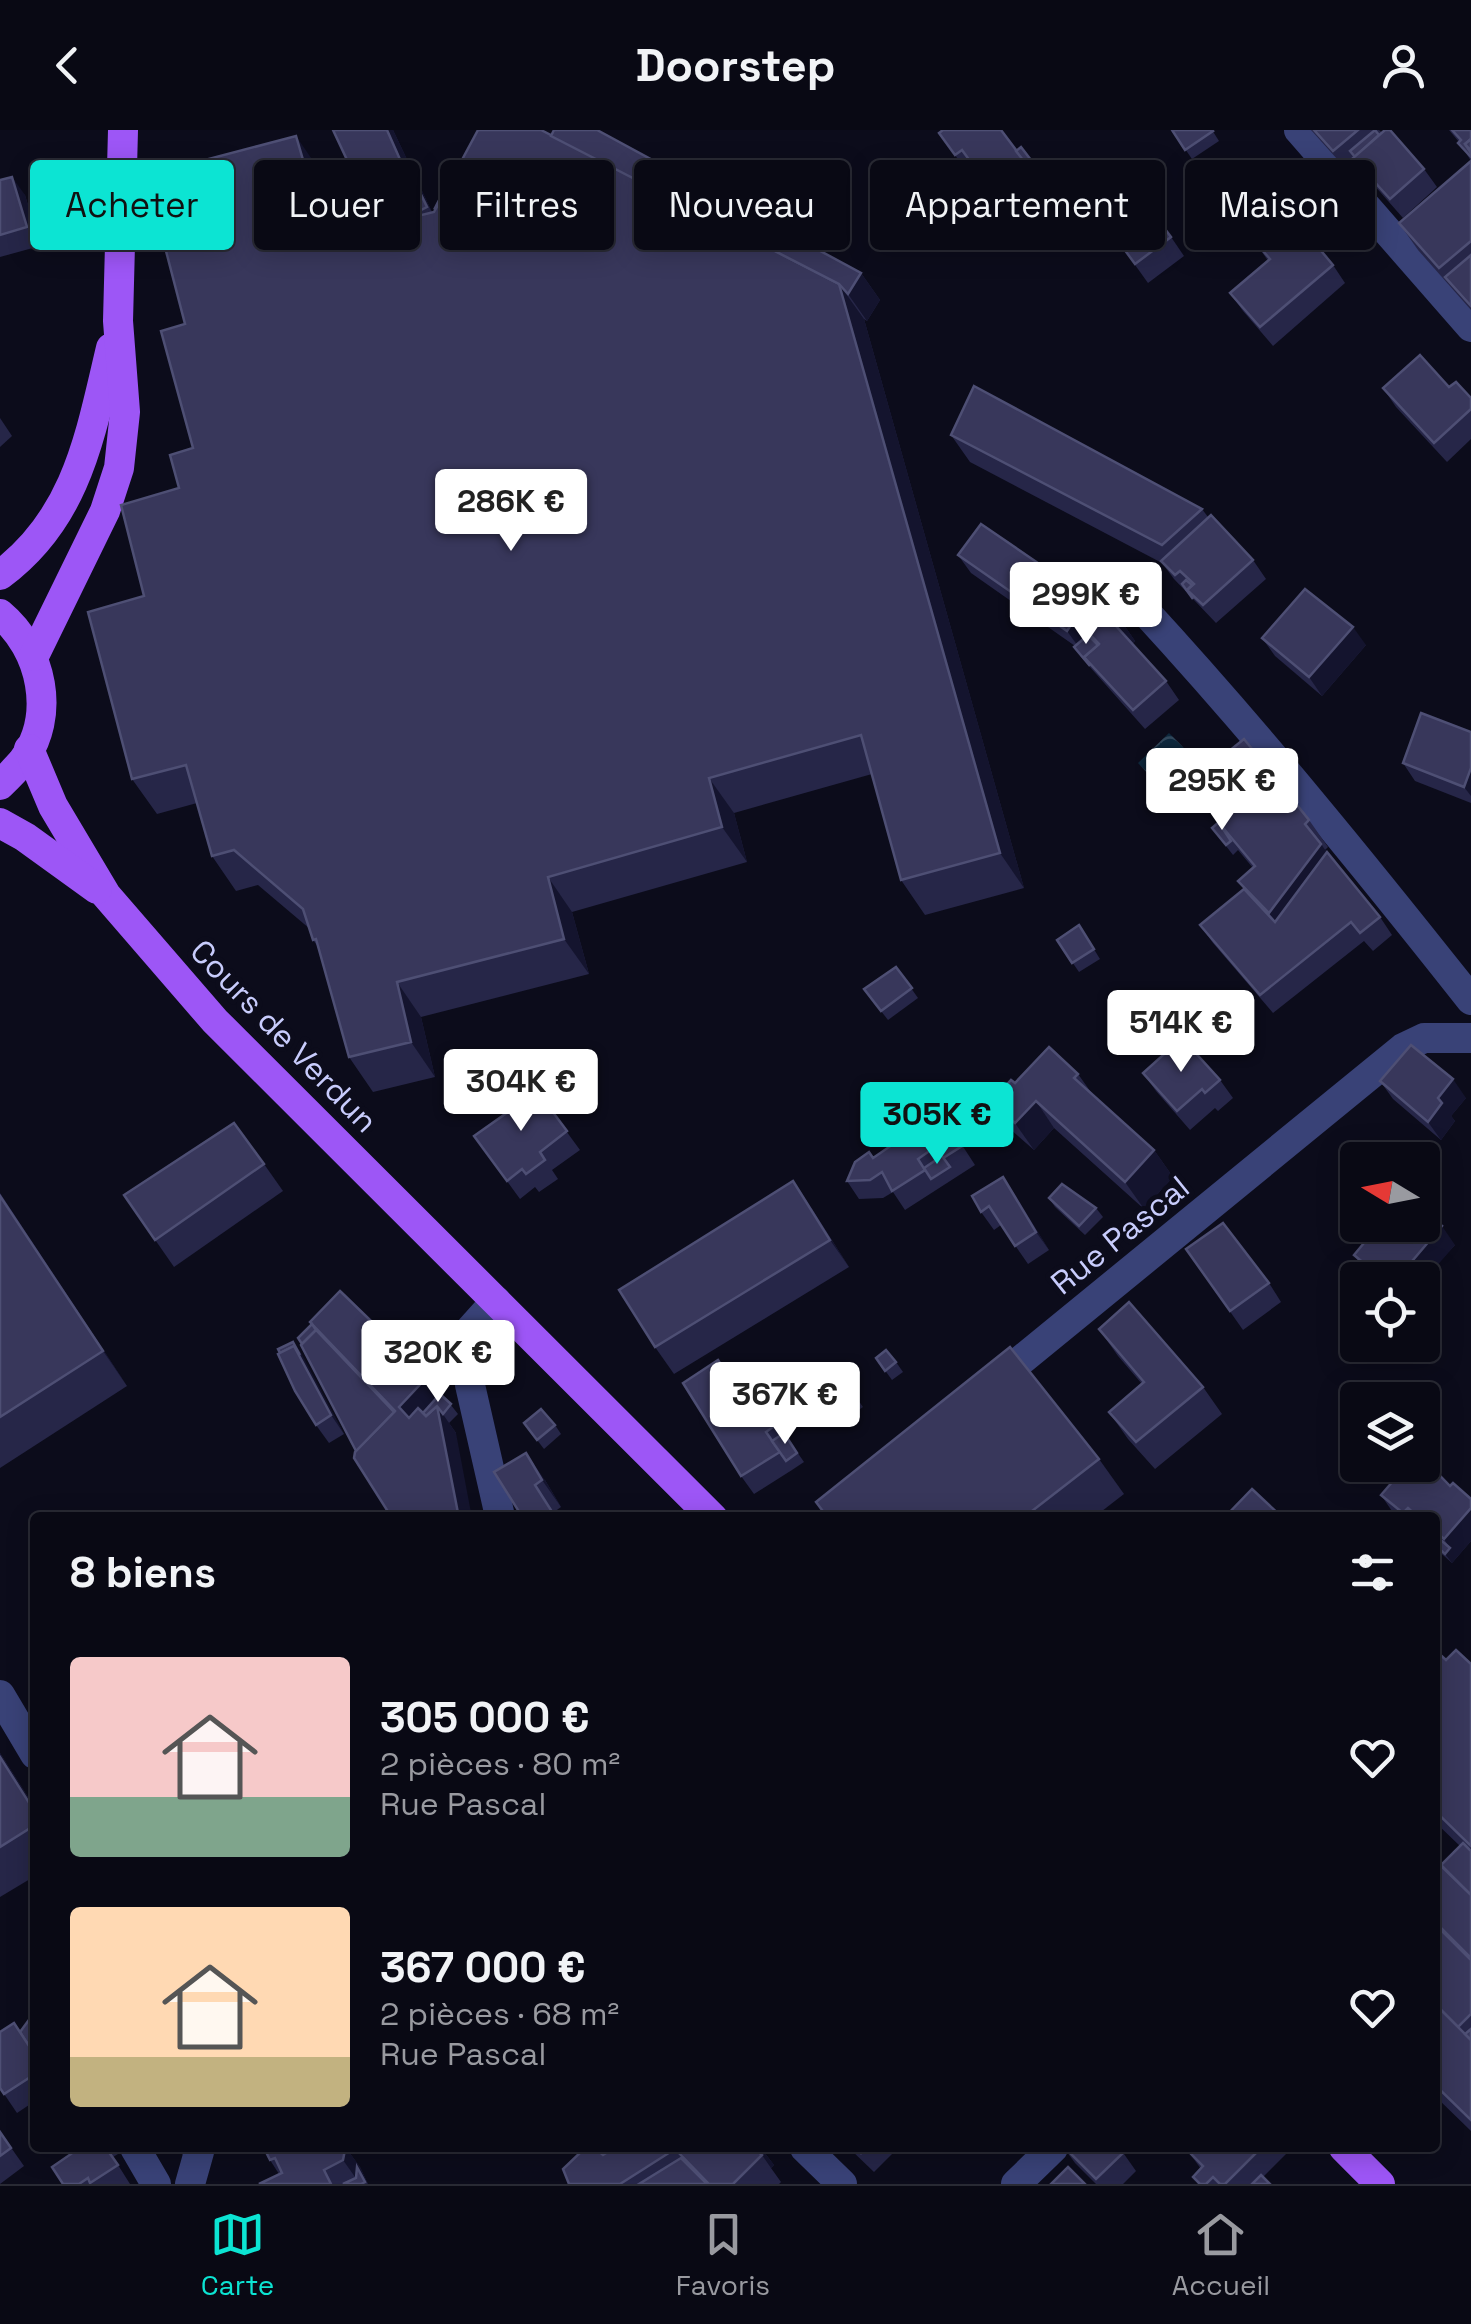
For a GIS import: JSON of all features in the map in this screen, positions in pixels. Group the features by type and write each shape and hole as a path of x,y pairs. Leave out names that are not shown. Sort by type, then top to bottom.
{"main road":[{"path":"34,656 105,512 119,468 126,412 118,321 123,130"},
{"path":"0,575 26,556 65,504 88,444 118,321"},
{"path":"0,614 14,626 34,656 42,692 39,728 24,760 0,785"},
{"name":"Cours de Verdun","path":"29,749 53,806 106,895 226,1032 707,1512"},
{"name":"Cours de Verdun","path":"0,823 25,836 106,895"},
{"path":"1348,2152 1380,2184"}],"street":[{"path":"1299,130 1471,327"},
{"path":"1142,608 1216,688 1382,886 1471,1000"},
{"name":"Rue Pascal","path":"962,1408 1403,1048 1424,1038 1471,1038"},
{"path":"496,1301 470,1330 470,1384 499,1512"},
{"path":"0,1695 30,1746"},
{"path":"137,2152 156,2184"},
{"path":"190,2184 199,2152"},
{"path":"809,2152 842,2184"},
{"path":"1016,2184 1049,2152"}],"water":[{"path":"1169,733 1189,753 1176,766 1194,786 1175,803 1138,763"}],"building":[{"path":"333,130 387,130 400,160 347,160"},
{"path":"478,130 541,130 599,160 462,160"},
{"path":"554,130 597,130 652,160 634,160 634,179 614,168 614,160 598,160 551,136"},
{"path":"1001,130 1024,160 969,160 962,150 955,155 939,133"},
{"path":"1172,130 1212,130 1213,131 1185,150"},
{"path":"1314,130 1358,130 1333,151"},
{"path":"1375,130 1379,135 1355,157 1350,151"},
{"path":"1385,130 1390,130 1424,169 1390,199 1375,182 1375,160 1353,158"},
{"path":"1452,130 1471,130 1471,139 1465,144 1471,157 1458,143 1461,140"},
{"path":"296,136 303,160 254,160 254,250 420,250 420,215 434,212 440,201 440,250 614,250 614,168 634,178 634,250 773,250 839,284 1000,853 901,880 861,735 709,778 722,827 548,877 564,939 397,982 411,1042 349,1057 316,939 313,940 303,909 234,850 212,856 186,765 132,779 88,612 144,596 121,505 179,488 170,455 193,448 161,331 185,324 166,251 234,250 234,160 205,160"},
{"path":"1021,147 1031,160 1023,160 1016,151"},
{"path":"1471,161 1471,241 1439,268 1399,223"},
{"path":"12,177 27,227 0,235 0,180"},
{"path":"420,192 427,207 420,210"},
{"path":"773,250 819,250 861,273 848,294 839,284"},
{"path":"1125,250 1154,250 1135,264"},
{"path":"1262,250 1320,250 1333,265 1260,327 1230,293 1270,259"},
{"path":"1471,255 1471,306 1445,277"},
{"path":"1420,355 1449,387 1456,382 1471,398 1471,409 1434,443 1383,388"},
{"path":"974,386 1202,509 1162,545 951,435"},
{"path":"1211,515 1253,560 1203,605 1187,590 1194,584 1180,571 1175,575 1161,561"},
{"path":"981,524 1089,598 1067,631 958,555"},
{"path":"1305,589 1353,627 1309,677 1262,638"},
{"path":"1106,604 1122,622 1117,627 1166,681 1133,710 1084,657 1099,644 1082,626"},
{"path":"1088,635 1098,645 1084,657 1090,666 1074,647"},
{"path":"1421,713 1471,732 1471,768 1464,787 1403,763"},
{"path":"1244,739 1309,820 1305,824 1321,844 1269,913 1238,881 1255,866 1219,823 1233,811 1203,772"},
{"path":"1232,811 1219,823 1231,841 1226,845 1212,828"},
{"path":"1327,852 1380,917 1360,933 1351,922 1260,995 1200,925 1244,889 1275,922"},
{"path":"1079,925 1094,949 1072,963 1057,940"},
{"path":"896,967 912,988 881,1011 864,989"},
{"path":"1182,1038 1220,1080 1205,1093 1202,1089 1177,1111 1143,1073"},
{"path":"1411,1045 1453,1079 1438,1098 1442,1103 1428,1122 1380,1081"},
{"path":"1049,1047 1078,1074 1074,1078 1154,1150 1125,1182 1036,1101 1015,1123 991,1102"},
{"path":"531,1083 567,1131 540,1152 545,1160 526,1174 522,1169 507,1181 474,1136 518,1105 512,1097"},
{"path":"926,1086 940,1106 950,1099 961,1117 949,1126 962,1146 943,1158 935,1147 918,1159 925,1170 892,1191 882,1172 870,1180 847,1181 855,1162 869,1152 873,1158 892,1145 886,1136 897,1128 904,1139 916,1131 898,1105"},
{"path":"234,1123 264,1164 155,1240 124,1195"},
{"path":"942,1156 950,1167 931,1179 924,1168"},
{"path":"1003,1177 1036,1232 1015,1246 989,1206 981,1212 972,1196"},
{"path":"793,1181 830,1240 655,1347 619,1290"},
{"path":"1062,1184 1096,1208 1079,1226 1049,1198"},
{"path":"0,1196 103,1351 0,1417"},
{"path":"1223,1223 1269,1283 1230,1311 1186,1249"},
{"path":"1365,1242 1428,1242 1411,1262 1362,1262 1354,1255"},
{"path":"340,1291 428,1376 399,1407 409,1418 418,1408 426,1416 437,1406 458,1512 388,1512 354,1458 355,1452 395,1411 310,1322"},
{"path":"1129,1302 1203,1387 1136,1442 1109,1412 1144,1382 1099,1329"},
{"path":"312,1324 316,1330 302,1344 298,1338"},
{"path":"316,1330 394,1412 356,1451 301,1345"},
{"path":"293,1342 300,1355 294,1346 280,1353 278,1349"},
{"path":"294,1346 331,1415 316,1425 278,1354"},
{"path":"1010,1347 1099,1459 1031,1512 824,1512 816,1502"},
{"path":"886,1350 896,1362 885,1371 876,1358"},
{"path":"718,1360 753,1415 766,1407 777,1424 766,1432 780,1452 741,1476 683,1383"},
{"path":"839,1373 856,1398 842,1408 833,1397 815,1410 805,1395"},
{"path":"440,1394 451,1404 443,1414 437,1406 426,1416 423,1413"},
{"path":"541,1409 555,1425 537,1440 524,1423"},
{"path":"784,1433 797,1453 786,1461 772,1441"},
{"path":"526,1453 542,1480 535,1485 552,1512 519,1512 494,1472"},
{"path":"1440,1476 1471,1499 1471,1508 1444,1539 1440,1535 1440,1512 1412,1512 1408,1508 1402,1512 1381,1495 1392,1482 1440,1482"},
{"path":"1252,1489 1277,1512 1230,1512"},
{"path":"1440,1539 1450,1548 1445,1554 1440,1550"},
{"path":"1456,1650 1471,1664 1471,1846 1440,1816 1440,1655 1446,1660"},
{"path":"0,1757 30,1804 30,1828 0,1847"},
{"path":"1463,1843 1471,1851 1471,1895 1441,1865"},
{"path":"1440,1865 1471,1895 1471,1958 1440,1927"},
{"path":"1440,1929 1471,1960 1471,2014 1458,2027 1440,2009"},
{"path":"1440,2009 1471,2040 1471,2120 1440,2090"},
{"path":"30,2018 30,2048 20,2032"},
{"path":"14,2023 30,2047 30,2077 4,2094 0,2088 0,2032"},
{"path":"0,2132 11,2148 0,2156"},
{"path":"109,2152 118,2165 90,2183 88,2178 79,2184 63,2184 52,2167 71,2154"},
{"path":"266,2152 345,2152 343,2160 324,2170 331,2184 259,2184 282,2173 275,2158 270,2160"},
{"path":"581,2152 670,2152 620,2184 569,2184 563,2169"},
{"path":"678,2152 762,2155 733,2184 709,2184"},
{"path":"1069,2152 1123,2153 1096,2179"},
{"path":"1189,2152 1257,2152 1225,2184 1213,2177 1200,2184 1193,2177 1203,2166"},
{"path":"681,2158 707,2184 639,2184"},
{"path":"357,2167 365,2182 343,2184 356,2178"},
{"path":"1068,2167 1085,2184 1051,2184"},
{"path":"1261,2175 1270,2184 1252,2184"}]}
